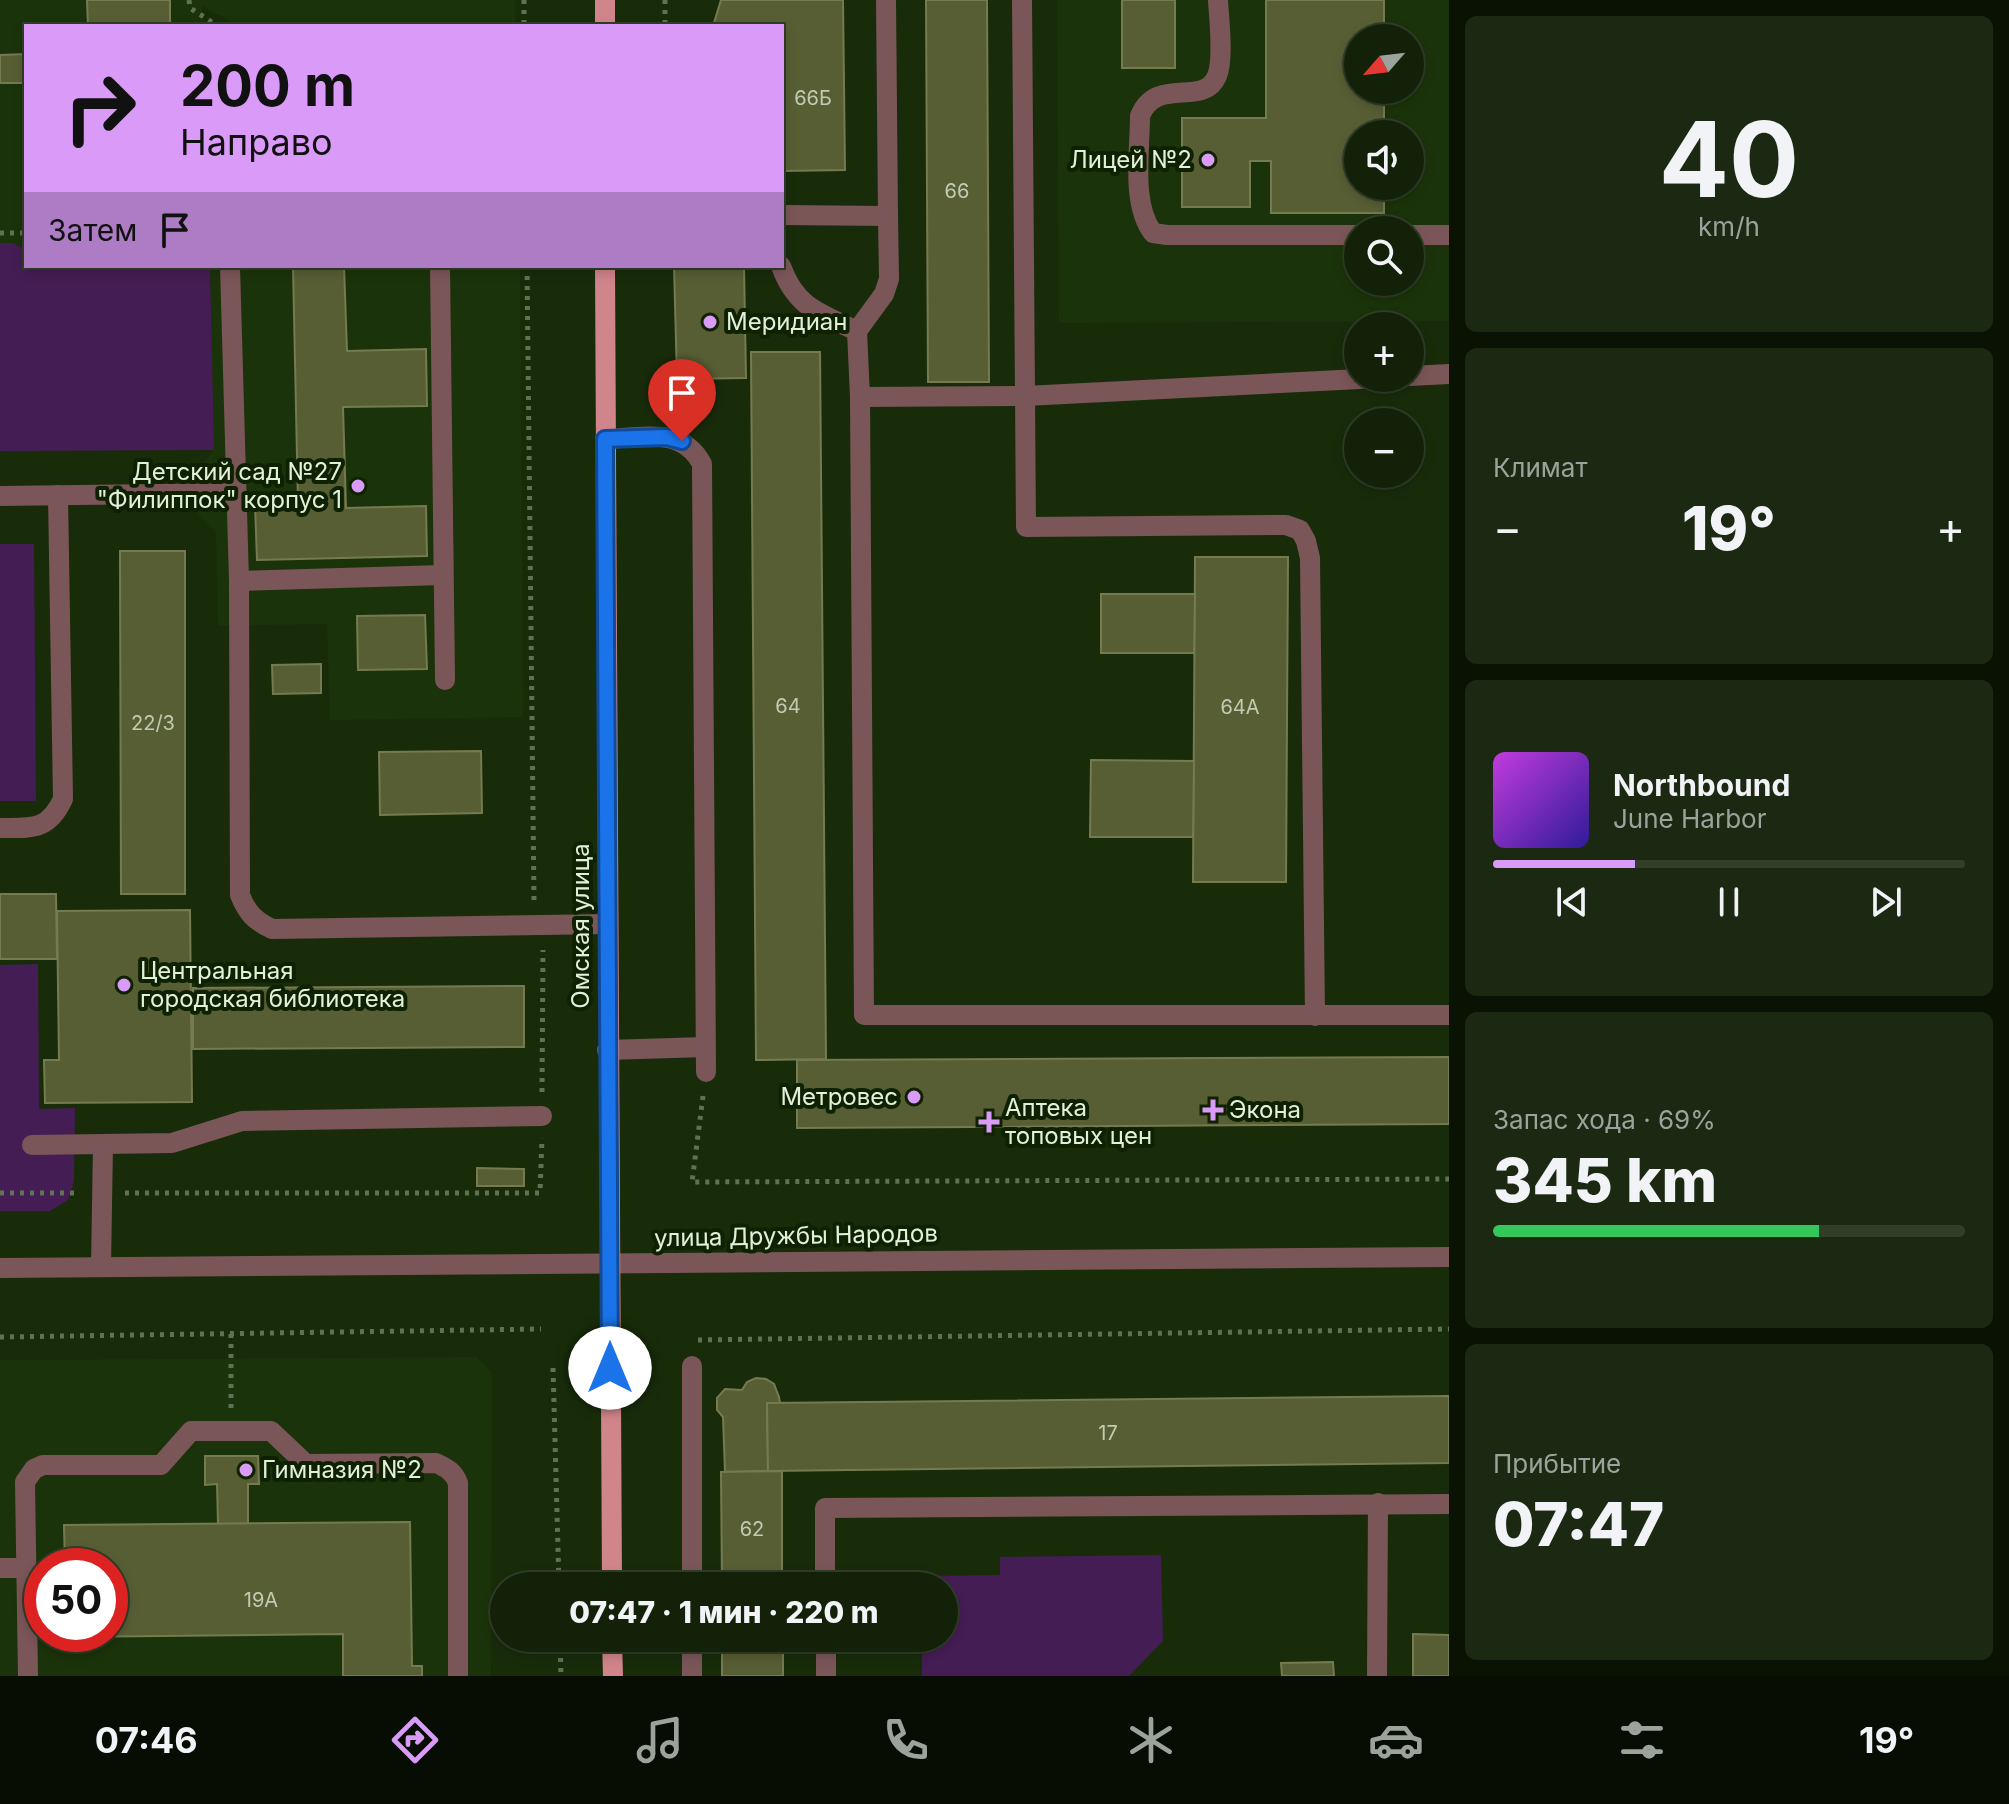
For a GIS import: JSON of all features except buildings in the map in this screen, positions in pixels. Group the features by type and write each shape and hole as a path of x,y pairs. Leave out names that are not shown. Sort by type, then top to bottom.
{"main road":[{"path":"605,0 605,24"},
{"name":"Омская улица","path":"605,268 612,1572"},
{"path":"612,1652 613,1676"}],"street":[{"path":"886,0 889,279 884,294 857,331 864,1015 1449,1015"},
{"path":"1022,0 1026,527 1286,525 1300,530 1310,558 1315,1016"},
{"path":"1218,0 1217,76 1208,87 1197,91 1157,95 1145,104 1140,116 1140,204 1144,221 1153,233 1167,235 1344,235"},
{"path":"784,215 888,216"},
{"path":"1424,235 1449,235"},
{"path":"230,268 239,581 240,895 246,911 257,922 272,929 607,924"},
{"path":"440,268 445,680"},
{"path":"782,268 787,284 804,305 857,331"},
{"path":"1424,375 1449,374"},
{"path":"860,397 1025,396 1344,380"},
{"path":"605,439 667,437 682,441 695,451 702,464 706,1072"},
{"path":"0,496 235,493"},
{"path":"0,828 33,828 45,823 56,814 63,799 58,495"},
{"path":"239,581 443,575"},
{"path":"607,1050 705,1047"},
{"path":"32,1145 172,1143 242,1121 542,1116"},
{"path":"101,1267 103,1144"},
{"name":"улица Дружбы Народов","path":"0,1268 1449,1257"},
{"path":"692,1366 692,1572"},
{"path":"26,1548 25,1482 34,1469 43,1465 161,1465 191,1431 271,1431 306,1464 436,1463 447,1467 458,1483 458,1676"},
{"path":"1377,1676 1378,1503"},
{"path":"825,1572 825,1508 1449,1504"},
{"path":"0,1568 24,1568"},
{"path":"28,1652 28,1676"},
{"path":"692,1652 692,1676"},
{"path":"826,1652 826,1676"}],"path":[{"path":"189,0 190,8 215,24"},
{"path":"524,0 524,24"},
{"path":"665,0 665,24"},
{"path":"0,233 24,233"},
{"path":"0,1193 540,1193 543,954 534,897 527,268"},
{"path":"706,1072 692,1182 1449,1179"},
{"path":"0,1337 541,1329"},
{"path":"693,1340 1449,1329"},
{"path":"231,1334 232,1431"},
{"path":"553,1368 559,1572"},
{"path":"560,1652 561,1676"}],"shaded area":[{"name":"Детский сад №27 \"Филиппок\" корпус 1","path":"0,0 515,0 515,24 235,24 202,6 203,24 24,24 24,268 520,268 523,717 330,720 327,624 218,626 216,532 196,512 195,477 213,450 0,451"},
{"name":"Лицей №2","path":"1057,0 1449,0 1449,321 1424,321 1424,312 1344,312 1344,322 1059,323"},
{"path":"0,243 13,243 24,249 24,268 210,268 214,450 0,451"},
{"path":"0,544 34,544 36,801 0,801"},
{"path":"38,964 39,1109 75,1108 74,1181 68,1200 50,1211 0,1211 0,965"},
{"name":"Гимназия №2","path":"477,1357 492,1373 491,1676 0,1676 0,1360"},
{"path":"1161,1555 1163,1641 1129,1676 922,1676 922,1652 958,1652 958,1576 1000,1575 1000,1557"}],"place":[{"name":"Лицей №2","path":"1208,160"},
{"name":"Меридиан","path":"710,322"},
{"name":"Детский сад №27 \"Филиппок\" корпус 1","path":"358,486"},
{"name":"Центральная городская библиотека","path":"124,985"},
{"name":"Метровес","path":"914,1097"},
{"name":"Экона","path":"1213,1110"},
{"name":"Аптека топовых цен","path":"989,1122"},
{"name":"Гимназия №2","path":"246,1470"}],"route":[{"path":"610,1368 605,439 667,437 682,441"}]}
